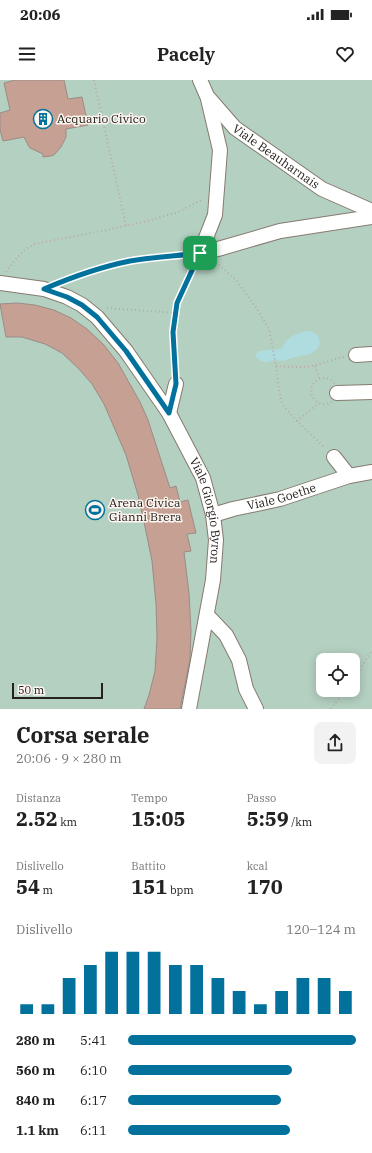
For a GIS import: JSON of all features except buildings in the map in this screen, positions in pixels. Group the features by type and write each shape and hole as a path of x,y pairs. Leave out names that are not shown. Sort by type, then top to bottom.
{"street":[{"name":"Viale Beauharnais","path":"200,80 207,96 235,128 322,189 372,211"},
{"path":"200,253 215,216 220,150 207,96"},
{"path":"200,253 280,231 372,217"},
{"path":"2,279 11,284 44,289 67,297 82,305 102,308"},
{"path":"44,289 60,282"},
{"name":"Viale Giorgio Byron","path":"82,305 97,317 122,346 169,413 203,478 213,515 216,540 213,580 189,709"},
{"path":"356,355 372,354"},
{"path":"169,413 176,384"},
{"path":"337,393 372,392"},
{"path":"334,457 349,476"},
{"name":"Viale Goethe","path":"213,515 280,499 349,476 372,472"},
{"path":"207,614 226,635 239,660 246,689 256,709"}],"path":[{"path":"94,80 126,226"},
{"path":"2,279 18,256 36,244 126,226 178,212 217,192"},
{"path":"176,384 173,332 177,303 200,253"},
{"path":"60,282 113,265 131,261 200,253 218,264 237,281 269,329 282,404 334,457"},
{"path":"102,308 176,314"},
{"path":"276,366 292,368 315,366 333,359 356,355"},
{"path":"315,366 319,378"},
{"path":"297,421 319,403"},
{"path":"360,669 372,650"},
{"path":"331,709 340,697"}],"green space":[{"path":"0,80 372,80 372,709 0,709"}],"water":[{"path":"307,331 316,334 320,343 318,348 311,354 284,361 274,360 267,362 261,361 256,357 256,354 259,351 282,348 289,338"}],"place":[{"name":"Acquario Civico","path":"43,119"},
{"name":"Arena Civica Gianni Brera","path":"95,510"}],"route":[{"path":"200,253 177,303 173,332 176,384 169,413 126,351 97,317 82,305 67,297 44,289 60,282 113,265 131,261 200,253"}]}
